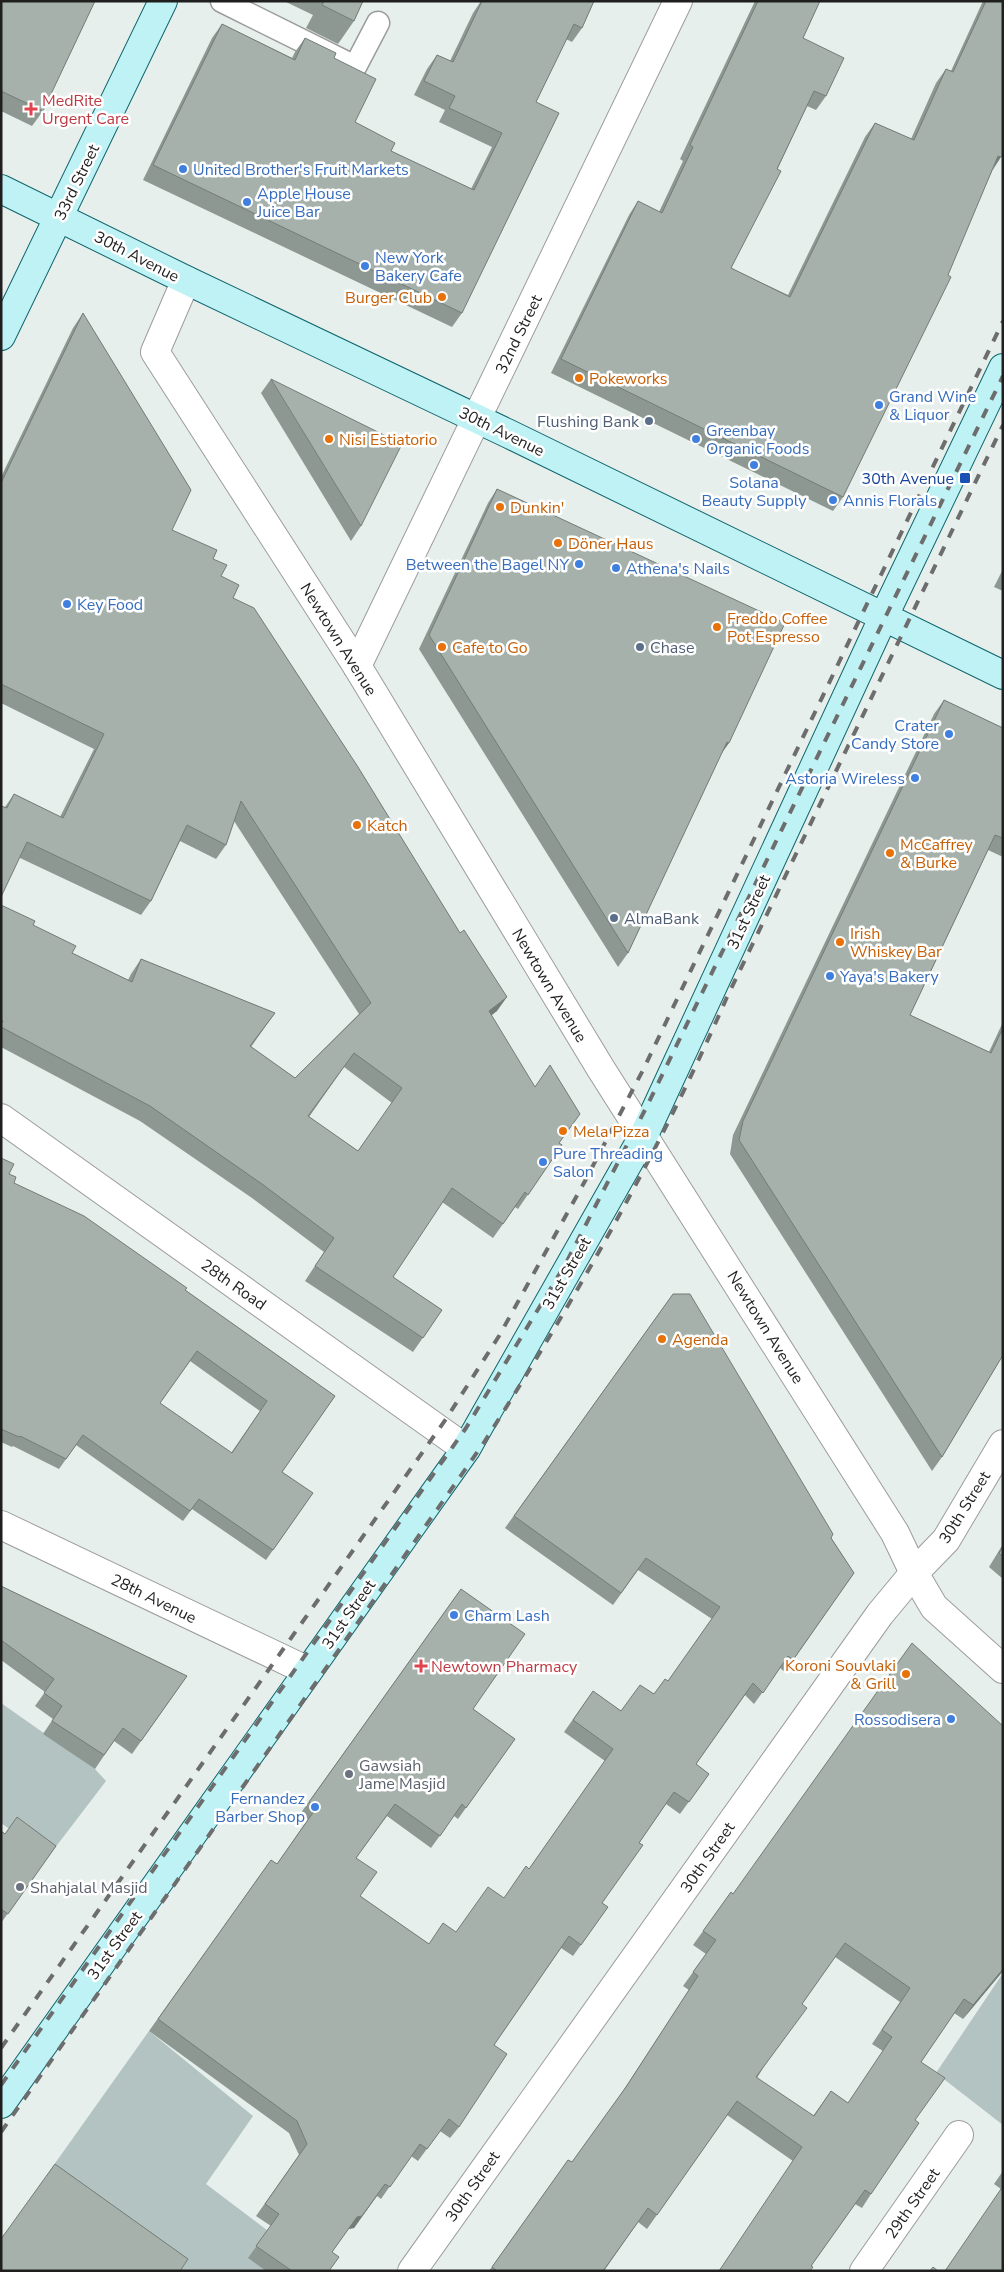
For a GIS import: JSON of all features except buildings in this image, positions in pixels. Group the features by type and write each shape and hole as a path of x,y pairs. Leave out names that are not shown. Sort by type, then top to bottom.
{"main road":[{"name":"33rd Street","path":"1,336 162,1"},
{"name":"30th Avenue","path":"1,188 186,280 478,419 1003,675"},
{"name":"31st Street","path":"1,2104 466,1449 644,1135 883,618 1003,368"}],"street":[{"name":"32nd Street","path":"356,666 478,419 678,1"},
{"name":"Newtown Avenue","path":"186,280 155,352 356,666 602,1069 895,1533 914,1573 934,1608 1003,1669"},
{"name":"28th Road","path":"1,1118 466,1449"},
{"name":"30th Street","path":"412,2271 880,1614 914,1573 946,1540 1003,1444"},
{"name":"28th Avenue","path":"1,1525 308,1671"},
{"name":"29th Street","path":"864,2271 960,2135"}],"lane":[{"path":"222,1 355,67 378,23"}],"shaded area":[{"path":"1,1703 95,1769 106,1781 48,1857 1,1823"},
{"path":"1003,1973 1003,2125 936,2073"},
{"path":"149,2031 253,2116 206,2184 321,2271 177,2271 46,2176"}],"railway":[{"path":"1,2048 446,1419 499,1336 585,1181 643,1070 1003,321"},
{"path":"1,2085 466,1428 565,1265 646,1108 1003,376"},
{"path":"1,2132 483,1444 550,1336 614,1225 673,1113 1003,425"}],"place":[{"name":"MedRite Urgent Care","path":"31,109"},
{"name":"United Brother's Fruit Markets","path":"183,169"},
{"name":"Apple House Juice Bar","path":"247,202"},
{"name":"New York Bakery Cafe","path":"365,266"},
{"name":"Burger Club","path":"442,297"},
{"name":"Pokeworks","path":"579,378"},
{"name":"Grand Wine & Liquor","path":"879,405"},
{"name":"Flushing Bank","path":"649,421"},
{"name":"Nisi Estiatorio","path":"329,439"},
{"name":"Greenbay Organic Foods","path":"696,439"},
{"name":"Solana Beauty Supply","path":"754,465"},
{"name":"30th Avenue","path":"965,478"},
{"name":"Annis Florals","path":"833,500"},
{"name":"Dunkin'","path":"500,507"},
{"name":"Döner Haus","path":"558,543"},
{"name":"Between the Bagel NY","path":"579,564"},
{"name":"Athena's Nails","path":"616,568"},
{"name":"Key Food","path":"67,604"},
{"name":"Freddo Coffee Pot Espresso","path":"717,627"},
{"name":"Cafe to Go","path":"442,647"},
{"name":"Chase","path":"640,647"},
{"name":"Crater Candy Store","path":"949,734"},
{"name":"Astoria Wireless","path":"915,778"},
{"name":"Katch","path":"357,825"},
{"name":"McCaffrey & Burke","path":"890,853"},
{"name":"AlmaBank","path":"614,918"},
{"name":"Irish Whiskey Bar","path":"840,942"},
{"name":"Yaya's Bakery","path":"830,976"},
{"name":"Mela Pizza","path":"563,1131"},
{"name":"Pure Threading Salon","path":"543,1162"},
{"name":"Agenda","path":"662,1339"},
{"name":"Charm Lash","path":"454,1615"},
{"name":"Newtown Pharmacy","path":"421,1666"},
{"name":"Koroni Souvlaki & Grill","path":"906,1674"},
{"name":"Rossodisera","path":"951,1719"},
{"name":"Gawsiah Jame Masjid","path":"349,1774"},
{"name":"Fernandez Barber Shop","path":"315,1807"},
{"name":"Shahjalal Masjid","path":"20,1887"}]}
